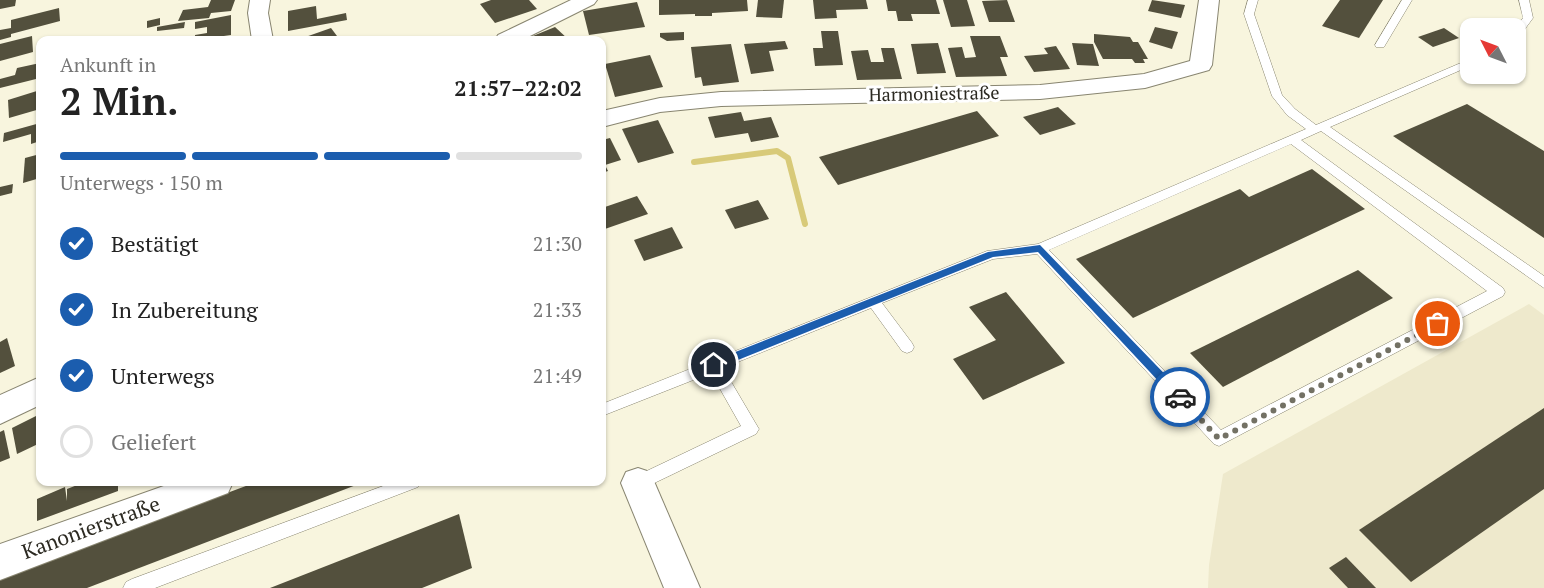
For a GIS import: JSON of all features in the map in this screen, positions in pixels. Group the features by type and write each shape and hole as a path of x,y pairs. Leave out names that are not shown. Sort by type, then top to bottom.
{"street":[{"path":"260,0 258,13 262,36"},
{"path":"514,36 587,0"},
{"name":"Harmoniestraße","path":"606,118 660,105 720,99 1040,92 1145,81 1200,65 1209,0"},
{"path":"0,410 36,392"},
{"path":"638,483 682,588"},
{"name":"Kanonierstraße","path":"0,562 205,486"}],"lane":[{"path":"1253,0 1249,15 1277,96 1291,112 1318,128 1544,283"},
{"path":"1380,45 1407,0"},
{"path":"1524,0 1528,18 1526,21"},
{"path":"606,408 992,254 1040,249 1460,66"},
{"path":"1040,249 1219,439 1498,292 1292,139"},
{"path":"873,301 908,347"},
{"path":"638,483 751,429 714,365"},
{"path":"136,587 401,486"}],"shaded area":[{"path":"1529,304 1544,315 1544,588 1208,588 1209,565 1223,474"}],"building":[{"path":"0,0 16,0 15,6 0,9"},
{"path":"211,0 235,0 231,11 211,13 209,18 178,21 183,10 208,7"},
{"path":"491,0 529,0 537,9 495,23 480,4"},
{"path":"659,0 747,0 748,11 712,13 712,16 659,15"},
{"path":"758,0 784,0 782,18 756,17"},
{"path":"813,0 866,0 868,9 836,10 837,18 815,19"},
{"path":"886,0 936,0 940,14 911,14 913,21 898,21 896,11 888,11"},
{"path":"943,0 967,0 975,26 951,27"},
{"path":"1007,0 1015,22 989,22 982,1"},
{"path":"1152,0 1185,5 1181,18 1148,11"},
{"path":"1340,0 1383,0 1359,38 1322,26"},
{"path":"637,2 645,27 589,35 583,11"},
{"path":"316,6 317,19 346,13 347,20 288,31 288,11"},
{"path":"59,8 60,21 11,34 11,37 0,40 0,30 11,28 11,20"},
{"path":"231,15 231,35 195,36 207,33 207,27 195,29 195,22"},
{"path":"160,18 160,25 147,28 147,21"},
{"path":"185,22 184,28 157,31 157,27"},
{"path":"555,27 565,36 533,36"},
{"path":"1155,27 1178,32 1172,49 1149,42"},
{"path":"331,28 337,36 308,36"},
{"path":"1444,28 1459,38 1433,47 1418,37"},
{"path":"821,31 838,31 843,65 815,66 813,48 823,48"},
{"path":"684,32 684,40 667,41 660,37 660,33"},
{"path":"1094,34 1130,37 1133,42 1138,42 1148,59 1143,59 1145,63 1135,63 1132,59 1103,59 1094,42"},
{"path":"32,36 33,52 0,61 0,44"},
{"path":"970,36 1000,36 1008,57 1000,57 1007,76 956,77 948,48 962,47 965,58 976,57"},
{"path":"785,41 788,49 769,51 774,71 751,74 744,44"},
{"path":"938,43 946,73 917,74 911,44"},
{"path":"1072,43 1093,44 1099,66 1077,65"},
{"path":"731,44 739,82 703,86 701,77 695,78 691,47"},
{"path":"1056,46 1070,69 1034,72 1024,56 1048,54 1044,48"},
{"path":"881,48 894,48 902,79 857,80 851,51 868,50 871,62 884,62"},
{"path":"650,55 663,87 615,97 606,64"},
{"path":"36,64 36,79 0,88 0,79 15,75 17,68"},
{"path":"36,91 36,110 9,118 8,100"},
{"path":"1467,104 1544,151 1544,238 1393,136"},
{"path":"1058,107 1076,124 1040,135 1023,117"},
{"path":"977,111 999,136 838,185 819,157"},
{"path":"741,112 744,121 771,117 779,137 751,142 748,133 715,138 708,117"},
{"path":"658,120 674,153 638,163 622,129"},
{"path":"36,124 36,142 31,144 31,134 3,142 4,133"},
{"path":"610,138 621,160 606,165 606,139"},
{"path":"36,155 36,179 23,183 25,158"},
{"path":"1312,169 1365,209 1133,318 1076,259 1240,189 1249,197"},
{"path":"13,184 12,193 0,196 0,187"},
{"path":"637,196 648,214 606,229 606,207"},
{"path":"758,200 769,219 735,229 725,210"},
{"path":"672,227 683,248 644,261 634,240"},
{"path":"1358,270 1393,298 1223,387 1190,353"},
{"path":"1006,292 1065,363 983,400 953,359 996,340 969,307"},
{"path":"7,338 15,366 0,373 0,342"},
{"path":"1544,408 1544,489 1411,582 1359,530"},
{"path":"36,416 36,445 17,454 12,428"},
{"path":"4,430 10,458 0,462 0,432"},
{"path":"75,486 118,486 118,491 37,521 37,499 65,487 67,501 67,489"},
{"path":"246,486 354,486 87,588 0,588 0,577"},
{"path":"459,514 472,568 422,588 270,588"},
{"path":"1346,557 1376,588 1348,588 1329,568"}],"waterway":[{"path":"694,162 777,151 788,158 805,224"}],"way so far":[{"path":"1180,397 1219,439 1438,324"}],"route":[{"path":"714,365 992,254 1040,249 1180,397"}]}
